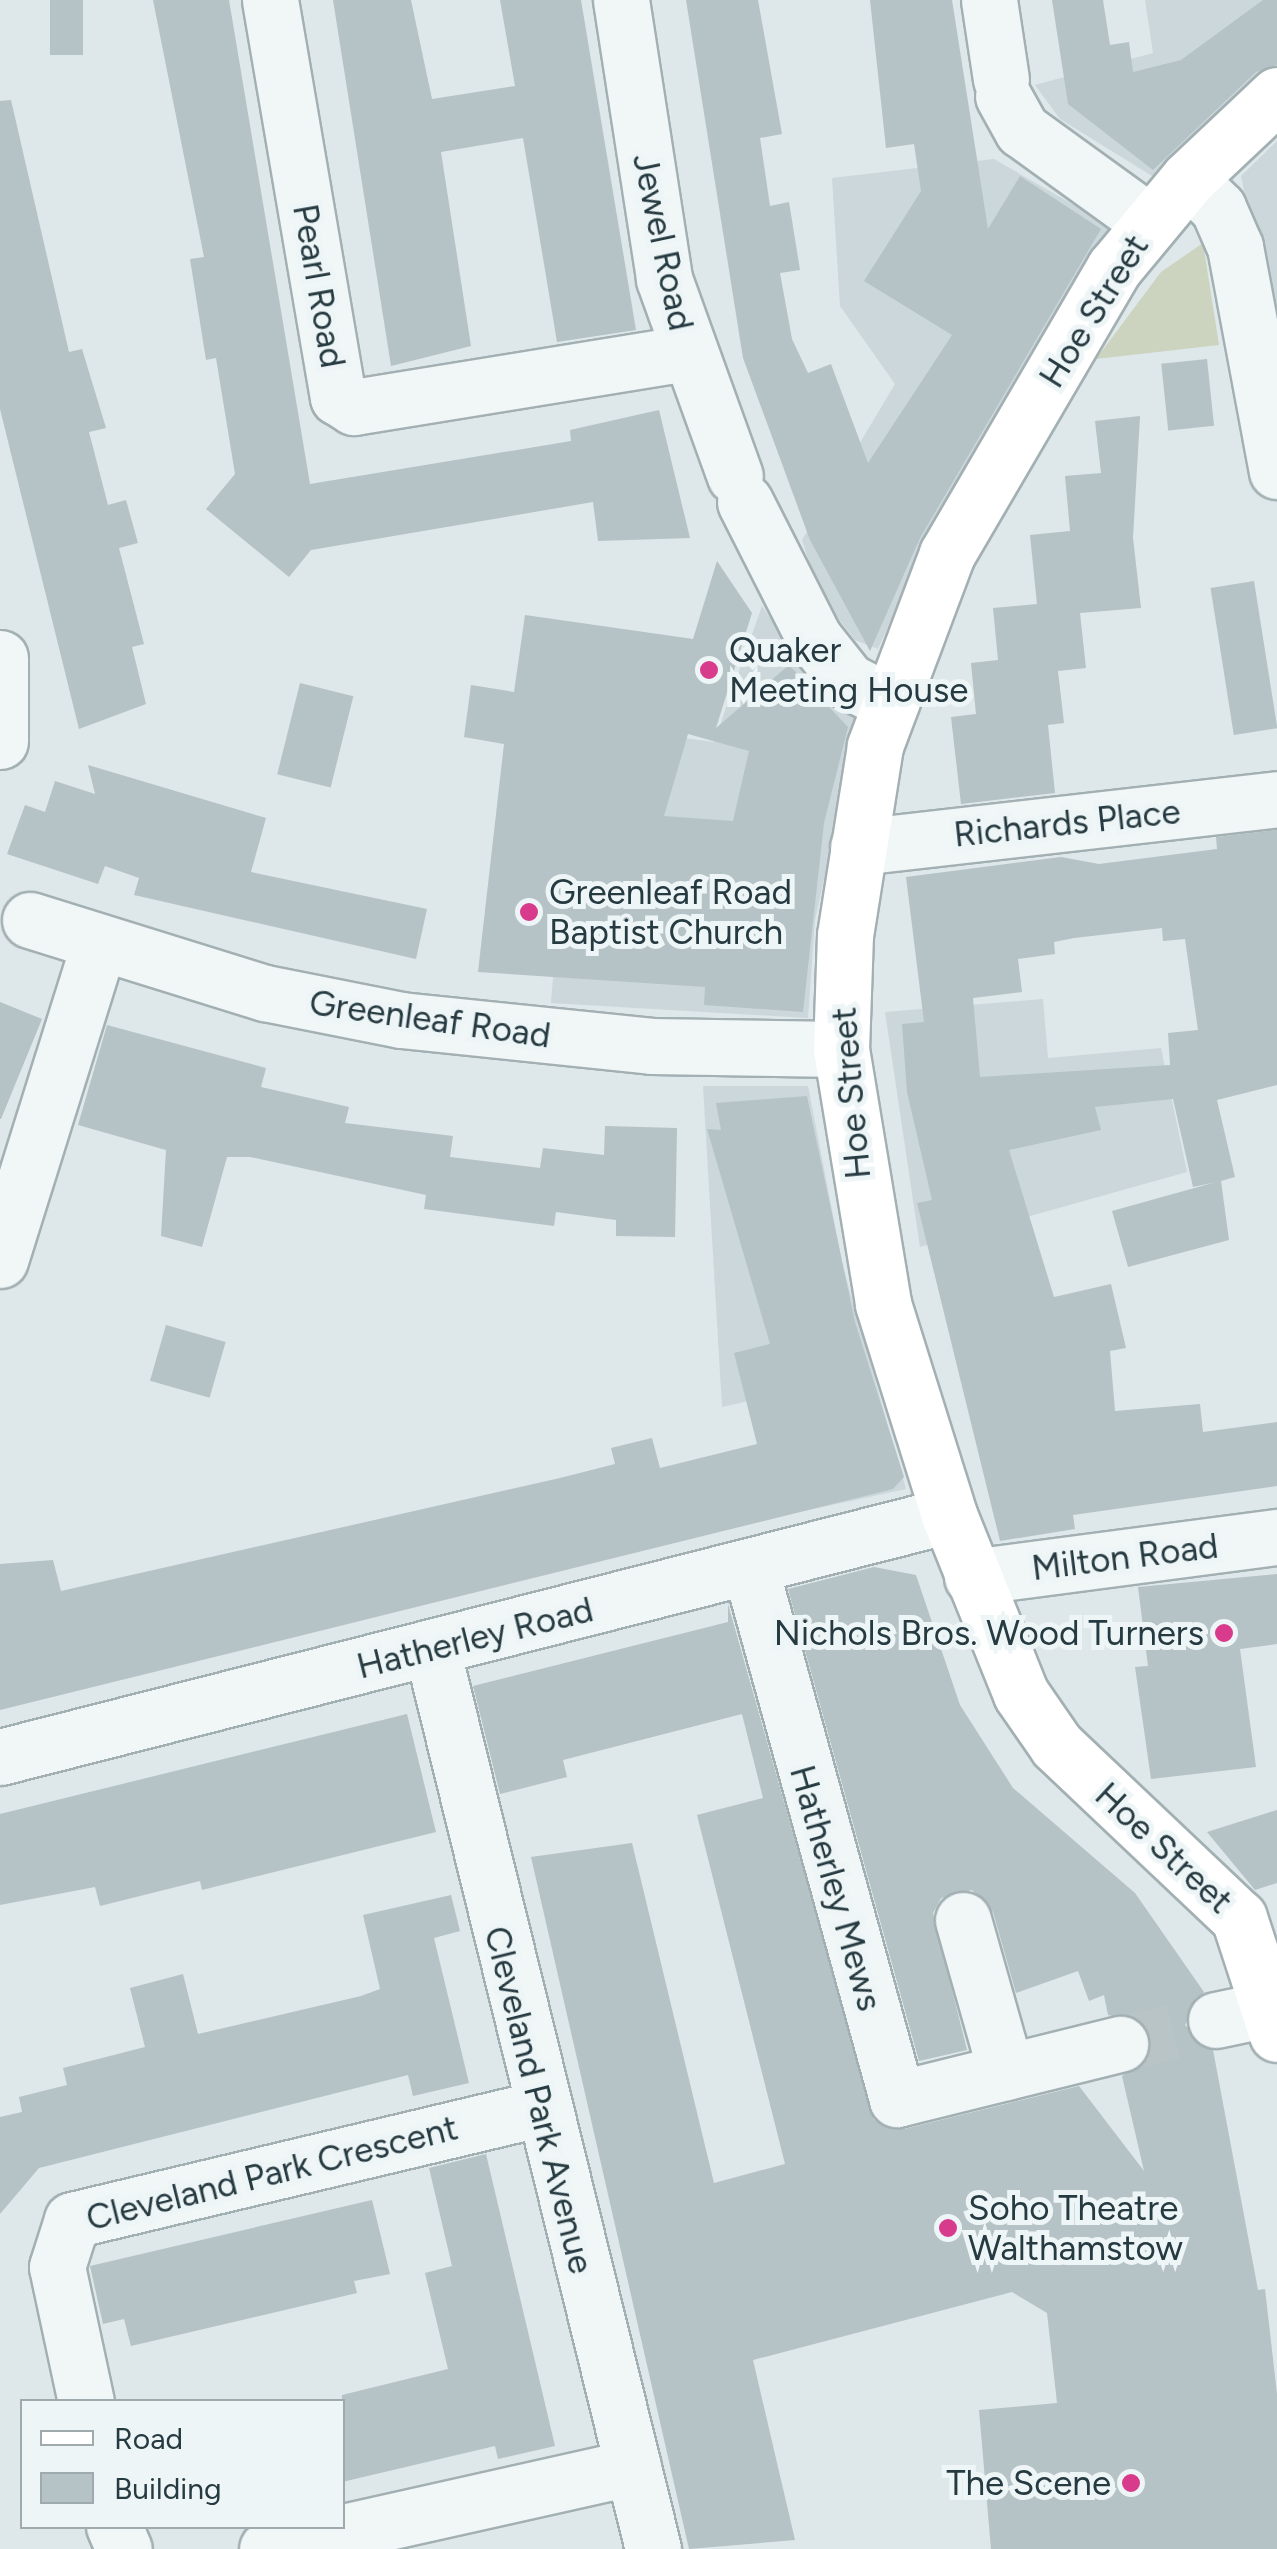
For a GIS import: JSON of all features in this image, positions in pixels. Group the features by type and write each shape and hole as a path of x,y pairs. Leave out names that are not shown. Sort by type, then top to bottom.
{"main road":[{"name":"Hoe Street","path":"1274,2005 1239,1918 1057,1746 1021,1694 949,1515 884,1304 841,1049 858,847 887,700 946,554 1150,222 1277,95"}],"street":[{"name":"Pearl Road","path":"270,0 338,397 354,408 688,354"},
{"name":"Jewel Road","path":"620,0 664,279 688,354 740,489 814,638 848,680 887,700"},
{"path":"989,0 1002,87 1022,130 1150,222"},
{"path":"1188,180 1218,208 1235,248 1277,470"},
{"path":"0,658 0,741"},
{"name":"Richards Place","path":"858,847 1277,799"},
{"name":"Greenleaf Road","path":"30,920 99,944 401,1020 652,1046 841,1049"},
{"path":"0,1260 99,944"},
{"name":"Hatherley Road","path":"0,1757 949,1515"},
{"name":"Milton Road","path":"972,1577 1277,1537"},
{"name":"Hatherley Mews","path":"750,1567 897,2099 1120,2044"},
{"name":"Cleveland Park Avenue","path":"432,1649 538,2110 653,2549"},
{"path":"963,1920 1006,2072"},
{"path":"1216,2020 1274,2005"},
{"name":"Cleveland Park Crescent","path":"85,2399 57,2268 72,2220 538,2110"},
{"path":"267,2549 633,2467"}],"shaded area":[{"path":"1145,0 1277,0 1277,69 1152,176 1060,119 1035,85 1153,53"},
{"path":"1277,141 1277,323 1271,324 1241,176"},
{"path":"994,159 1112,227 933,525 878,649 855,640 820,595 802,540 895,384 840,306 832,178"},
{"path":"762,606 814,683 861,713 815,920 808,1018 551,1003 574,723 714,742"},
{"path":"1043,999 1048,1058 1161,1048 1187,1172 920,1247 885,1012"},
{"path":"703,1086 808,1086 843,1267 906,1489 790,1514 762,1398 722,1407"}],"green space":[{"path":"1203,243 1219,345 1096,359 1161,272"}],"building":[{"path":"50,0 83,0 83,55 50,55"},
{"path":"153,0 229,0 310,484 571,441 570,430 659,410 690,538 598,541 593,502 311,550 289,577 206,509 235,474 216,358 206,360 190,259 204,257"},
{"path":"333,0 411,0 432,99 515,86 500,0 581,0 636,330 557,342 523,138 441,152 471,346 391,366"},
{"path":"686,0 758,0 782,134 760,138 770,206 789,202 800,270 780,273 792,339 808,373 831,364 868,463 952,335 864,281 921,191 914,144 886,148 870,0 952,0 988,229 1020,176 1101,229 920,538 870,651 810,540 743,358"},
{"path":"1052,0 1103,0 1110,45 1129,42 1133,72 1181,60 1263,0 1277,0 1277,65 1256,72 1153,170 1068,104"},
{"path":"11,100 69,352 82,349 106,428 89,432 108,505 126,500 138,543 119,548 144,644 132,647 146,704 79,729 0,409 0,101"},
{"path":"1207,359 1214,426 1168,430 1161,364"},
{"path":"1140,416 1133,538 1141,608 1080,613 1086,668 1058,671 1064,723 1048,725 1055,793 961,804 951,717 976,714 971,663 998,660 993,608 1037,604 1030,535 1070,531 1065,476 1101,473 1095,421"},
{"path":"717,561 752,613 716,728 789,665 848,727 824,823 803,1012 704,1005 705,987 478,972 504,744 464,737 471,685 514,692 525,615 693,639","holes":["688,734 749,751 733,821 664,816"]},
{"path":"1254,581 1277,728 1234,735 1211,588"},
{"path":"300,683 353,696 331,788 277,774"},
{"path":"88,765 266,818 251,872 427,909 416,959 134,895 139,878 105,866 98,884 7,854 25,805 45,812 55,781 95,794"},
{"path":"1277,830 1277,1085 1217,1100 1235,1177 1221,1181 1229,1240 1128,1267 1112,1211 1216,1182 1193,1187 1173,1099 1095,1107 1101,1130 1009,1150 1054,1297 1111,1284 1126,1348 1110,1351 1115,1411 1200,1404 1203,1432 1277,1422 1277,1486 1073,1515 1075,1529 1000,1541 917,1203 932,1200 907,1092 902,1024 924,1022 906,877 1061,857 1099,864 1217,849 1216,837","holes":["1162,928 1163,941 1185,939 1198,1030 1168,1033 1170,1065 980,1077 973,998 1022,992 1018,959 1055,954 1054,942 1074,938"]},
{"path":"0,1002 42,1019 1,1119 0,1119"},
{"path":"107,1025 266,1068 261,1087 349,1107 345,1123 453,1136 450,1157 540,1168 543,1148 604,1155 605,1126 677,1128 675,1237 616,1236 616,1220 556,1212 554,1226 424,1209 426,1195 250,1157 227,1157 202,1247 161,1236 166,1150 78,1125"},
{"path":"807,1096 855,1322 904,1477 893,1489 0,1710 0,1564 53,1560 61,1591 615,1464 611,1448 652,1438 660,1468 757,1444 734,1353 770,1344 707,1129 721,1130 716,1103"},
{"path":"166,1325 226,1342 210,1398 150,1381"},
{"path":"874,1567 916,1575 960,1705 1013,1788 1135,1893 1204,1992 1185,2025 1213,2050 1258,2290 1265,2289 1277,2394 1277,2549 991,2549 979,2410 1057,2403 1047,2313 1012,2292 753,2360 795,2540 689,2549 531,1857 632,1843 714,2183 785,2164 697,1815 763,1798 742,1714 563,1760 567,1777 500,1794 473,1686 728,1622 728,1604 874,2120 904,2129 1079,2086 1144,2171 1122,2076 1150,2054 1143,2023 1108,2015 1104,1995 1089,2001 1078,1971 1016,1993 993,1912 972,1890 941,1898 933,1913 967,2050 919,2061 788,1589"},
{"path":"1277,1574 1277,1644 1240,1649 1256,1767 1151,1779 1135,1667 1148,1666 1138,1587"},
{"path":"407,1714 436,1832 202,1890 200,1881 100,1906 95,1887 0,1905 0,1814"},
{"path":"1277,1810 1277,1883 1255,1890 1207,1832"},
{"path":"451,1895 460,1931 434,1938 469,2083 413,2096 408,2075 39,2168 0,2214 0,2117 22,2112 19,2097 67,2085 63,2068 145,2047 130,1988 183,1974 198,2034 361,1996 380,1989 363,1915"},
{"path":"486,2154 555,2446 498,2459 495,2446 345,2481 342,2395 448,2369 425,2273 452,2266 429,2168"},
{"path":"372,2200 390,2274 354,2281 357,2293 131,2346 124,2319 103,2324 90,2266"}],"tunnel":[{"path":"1120,2044 1216,2020"}],"place":[{"name":"Quaker Meeting House","path":"709,670"},
{"name":"Greenleaf Road Baptist Church","path":"529,912"},
{"name":"Nichols Bros. Wood Turners","path":"1224,1633"},
{"name":"Soho Theatre Walthamstow","path":"948,2228"},
{"name":"The Scene","path":"1131,2483"}]}
